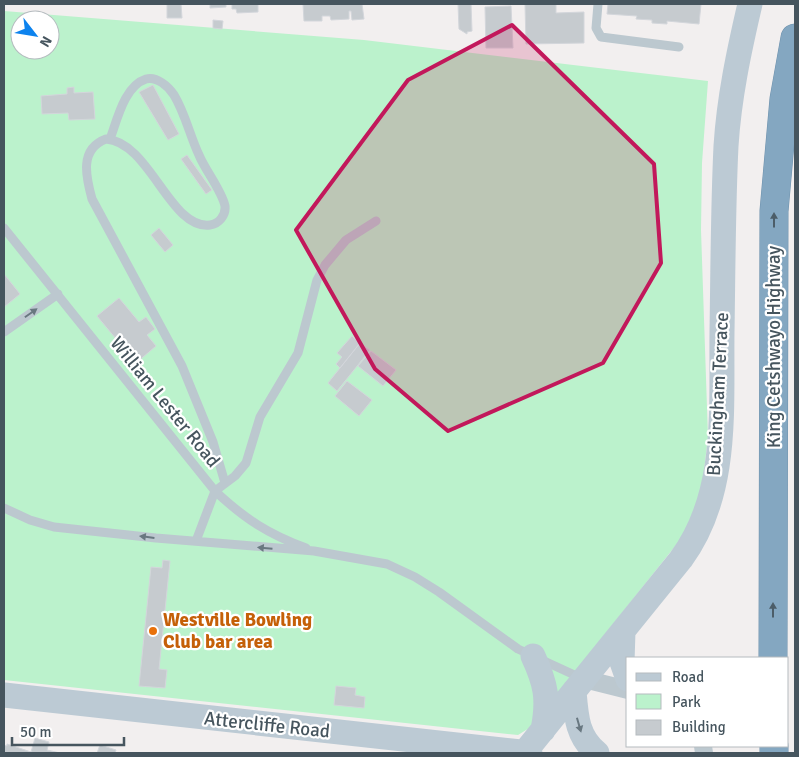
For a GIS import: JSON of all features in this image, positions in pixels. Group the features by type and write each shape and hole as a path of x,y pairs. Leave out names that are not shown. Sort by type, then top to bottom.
{"highway":[{"name":"King Cetshwayo Highway","path":"773,657 774,211 784,100 795,38"}],"main road":[{"name":"Buckingham Terrace","path":"525,753 692,544 704,519 714,487 721,431 726,144 730,105 750,4"},
{"path":"622,631 622,662 626,673"},
{"path":"533,656 544,681 546,692 547,710 543,730"},
{"path":"579,685 579,730 587,744 597,753"},
{"name":"Attercliffe Road","path":"4,695 477,751 530,753"}],"street":[{"path":"579,685 626,690"}],"lane":[{"path":"598,4 596,28 601,37 679,46"},
{"path":"110,139 124,104 133,88 147,79 153,78 161,82 174,95 199,156 223,201 225,207 221,219 216,224 209,225 190,218 168,196 133,150 120,141 110,139 95,145 86,158 86,171 92,199 182,366 213,442 225,483"},
{"path":"196,541 216,491 242,470 246,463 260,417 298,353 317,280 325,264 346,240 376,221"},
{"name":"William Lester Road","path":"4,228 216,491 237,512 260,528 314,551"},
{"path":"4,332 58,294"},
{"name":"William Lester Road","path":"4,508 30,520 54,526 314,551 373,560 399,569 439,592 506,642 533,656 579,685"}],"highlighted area":[{"path":"512,25 654,164 661,263 603,363 448,431 375,369 296,230 408,80"}],"green space":[{"path":"4,11 10,11 10,60 60,60 60,16 364,40 708,81 702,163 701,230 708,437 702,487 688,530 531,727 518,735 4,680"}],"building":[{"path":"167,4 181,4 182,18 167,18"},
{"path":"210,4 226,4 226,7 210,8"},
{"path":"232,4 258,4 258,12 237,13 236,9 232,9"},
{"path":"303,4 362,4 364,19 352,20 351,11 349,11 349,19 331,20 330,16 322,16 322,21 304,21"},
{"path":"458,4 471,4 472,31 467,32 467,34 459,29"},
{"path":"525,4 556,4 556,13 584,12 584,43 526,44"},
{"path":"608,4 701,4 699,24 667,21 667,24 652,23 652,20 636,19 637,16 607,14"},
{"path":"511,6 513,48 486,48 485,7"},
{"path":"213,20 223,21 222,29 213,28"},
{"path":"153,85 179,134 168,140 139,92"},
{"path":"74,87 74,93 93,92 95,119 69,120 68,113 42,114 41,96 67,94 67,88"},
{"path":"187,155 212,190 206,194 181,159"},
{"path":"159,228 173,245 165,252 151,235"},
{"path":"4,274 20,294 4,307"},
{"path":"119,298 139,322 146,317 155,329 147,335 156,346 136,363 97,316"},
{"path":"352,336 360,343 340,368 336,364 342,357 337,353"},
{"path":"360,343 370,350 337,391 328,383"},
{"path":"371,351 396,370 383,386 358,366"},
{"path":"347,381 372,400 359,416 335,396"},
{"path":"163,560 170,561 159,669 167,670 165,688 139,686 151,567 162,568"},
{"path":"336,686 356,688 355,695 365,697 364,708 334,705"},
{"path":"35,738 49,742 47,750 60,753 4,753 4,745 7,746 7,744 31,752"},
{"path":"100,745 116,750 115,753 97,753"}],"place":[{"name":"Westville Bowling Club bar area","path":"153,631"}]}
